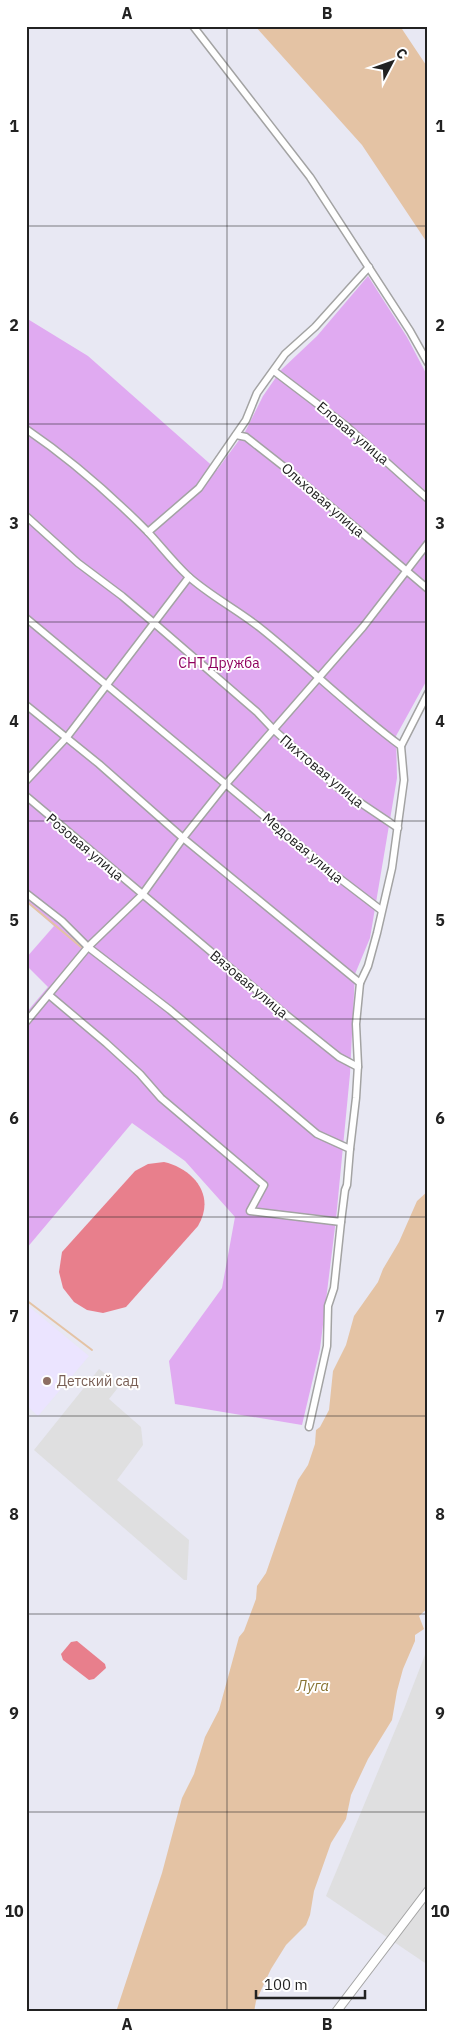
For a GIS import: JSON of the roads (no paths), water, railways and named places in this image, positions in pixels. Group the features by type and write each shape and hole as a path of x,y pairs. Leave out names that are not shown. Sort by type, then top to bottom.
{"street":[{"path":"193,26 310,177 369,267 428,363"},
{"path":"148,532 199,488 246,420 257,393 285,354 315,327 369,267"},
{"name":"Еловая улица","path":"274,371 345,425 428,499"},
{"path":"26,429 50,445 102,487 148,532 189,577 257,626 401,746"},
{"name":"Ольховая улица","path":"236,435 246,437 283,466 428,589"},
{"name":"Пихтовая улица","path":"26,516 78,563 115,590 257,712 272,729 337,787 398,828"},
{"path":"26,1022 88,947 143,896 183,838 226,784 272,729 363,627 428,543"},
{"path":"26,782 67,737 189,577"},
{"name":"Медовая улица","path":"26,618 330,871 381,910"},
{"path":"309,1427 327,1346 328,1306 334,1288 347,1185 358,1067 356,1024 360,983 368,966 392,868 404,780 401,746 428,693"},
{"path":"26,705 67,737 183,838 360,983"},
{"name":"Розовая улица","path":"26,796 143,896"},
{"path":"26,892 62,921 88,947 163,1004 317,1134 350,1149"},
{"name":"Вязовая улица","path":"143,896 312,1036 339,1057 358,1067"},
{"path":"48,995 106,1043 140,1074 161,1098 264,1185 250,1211 341,1222"},
{"path":"336,2012 428,1891"}],"water":[{"path":"255,26 399,26 402,29 428,68 428,244 362,145"},
{"name":"Луга","path":"428,1191 428,1608 419,1616 424,1629 415,1635 415,1641 403,1669 392,1720 368,1759 351,1795 346,1819 331,1843 314,1891 310,1915 306,1925 286,1945 271,1969 256,2001 254,2012 116,2012 162,1873 182,1798 194,1774 205,1737 219,1710 239,1637 244,1631 256,1599 257,1586 266,1573 298,1480 308,1465 315,1444 316,1430 320,1427 329,1410 333,1371 346,1345 354,1316 378,1282 383,1269 399,1242 417,1201"}],"waterway":[{"path":"26,901 81,947"},
{"path":"26,1300 92,1350"}],"place":[{"name":"Детский сад","path":"47,1381"}],"park label":[{"name":"СНТ Дружба","path":"219,663"}]}
